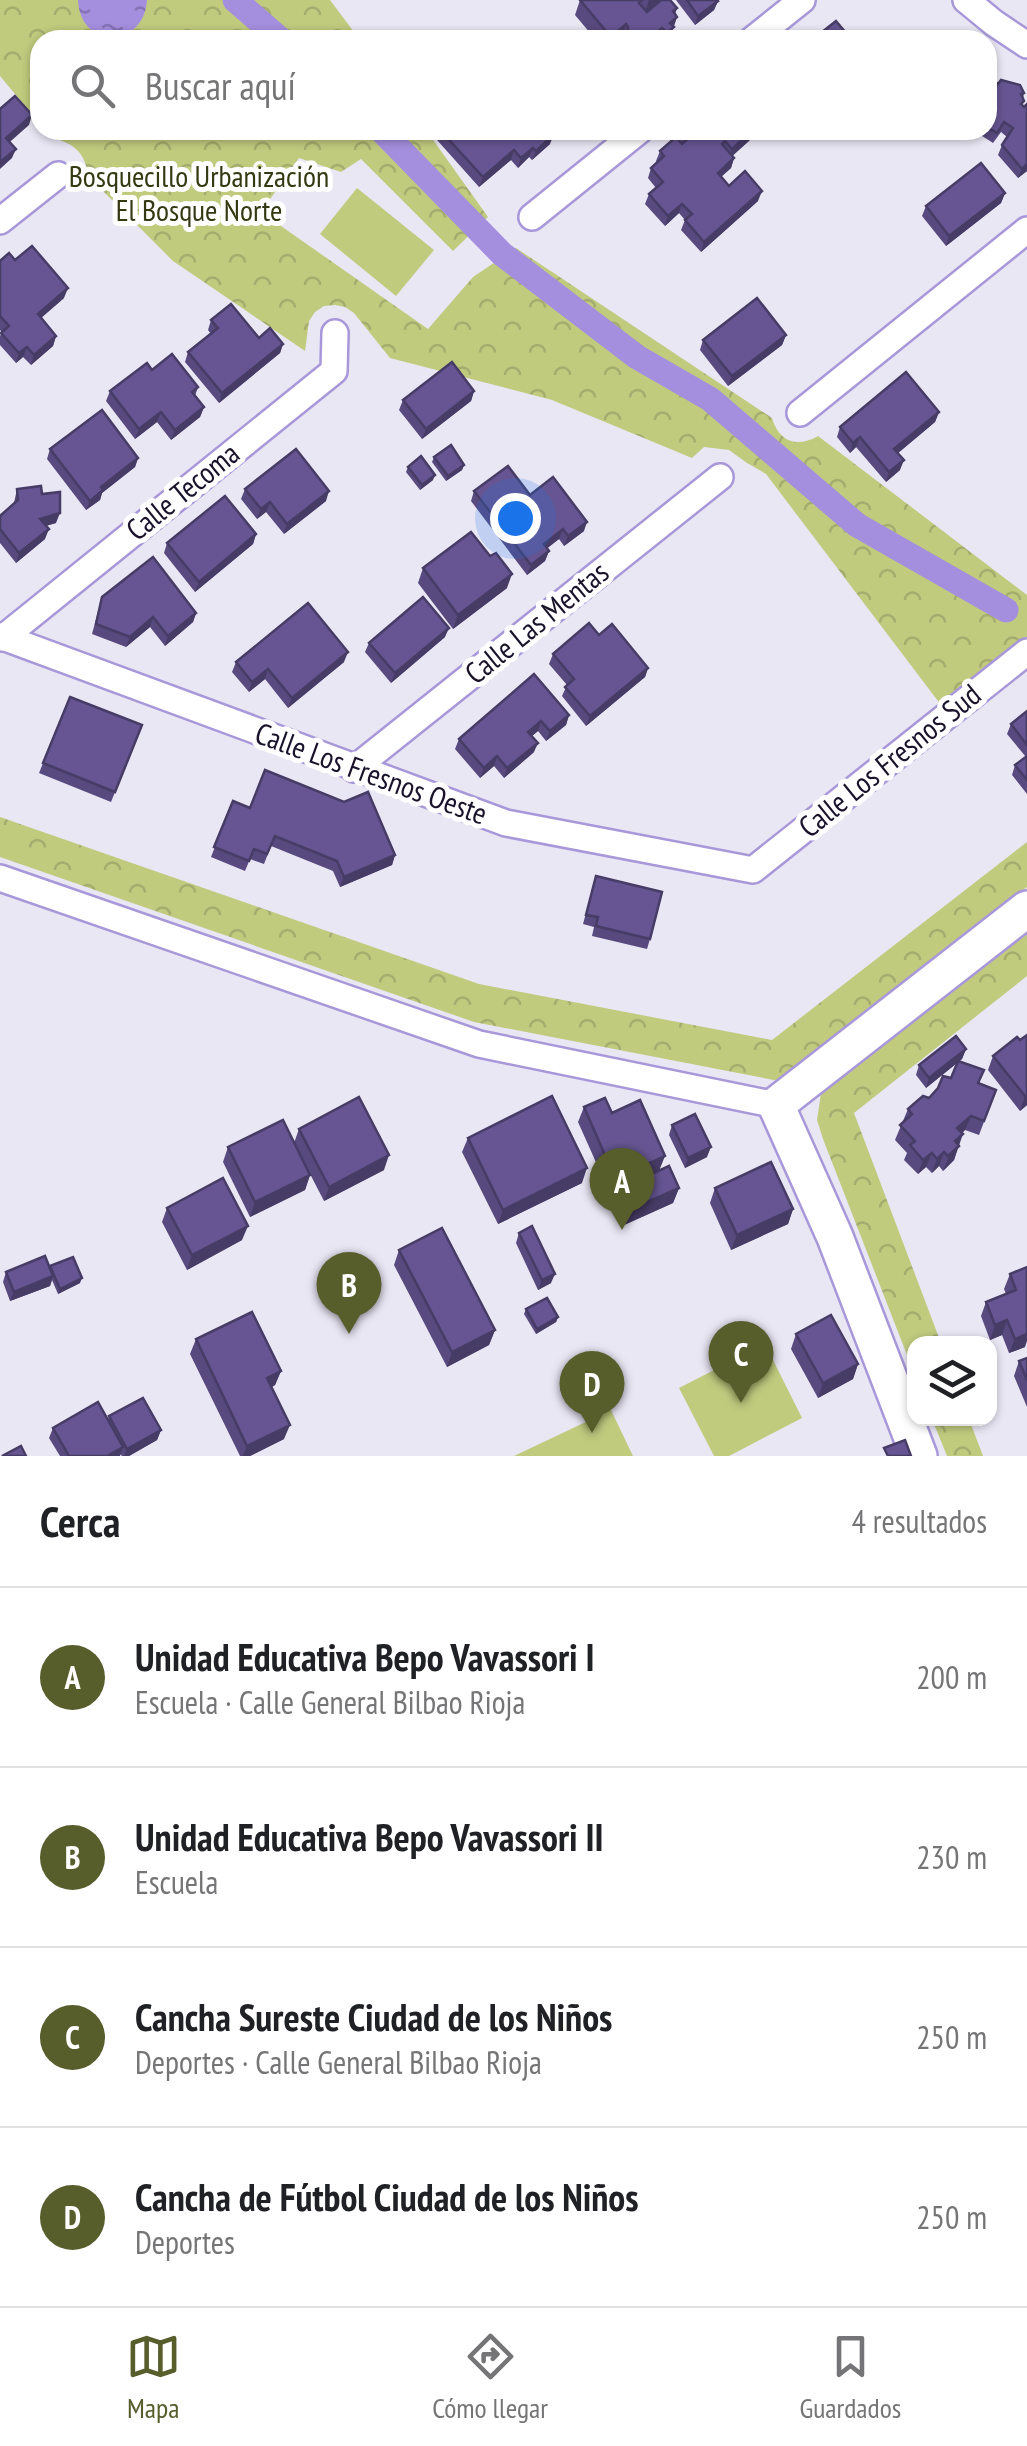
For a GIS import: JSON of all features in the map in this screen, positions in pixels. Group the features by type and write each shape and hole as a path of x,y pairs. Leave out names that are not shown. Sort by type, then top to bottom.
{"street":[{"path":"764,30 802,0"},
{"path":"966,0 1027,45"},
{"path":"532,217 628,140"},
{"path":"0,220 58,175"},
{"path":"800,413 1027,230"},
{"name":"Calle Tecoma","path":"2,637 334,371 335,333"},
{"name":"Calle Las Mentas","path":"354,768 720,478"},
{"name":"Calle Los Fresnos Oeste","path":"2,637 506,823 753,870"},
{"name":"Calle Los Fresnos Sud","path":"753,870 1027,652"},
{"path":"0,878 480,1044 776,1105 1027,909"},
{"path":"776,1105 836,1237 919,1456"}],"green space":[{"name":"Bosquecillo Urbanización El Bosque Norte","path":"0,0 330,0 352,30 30,30 30,112 0,76"},
{"name":"Bosquecillo Urbanización El Bosque Norte","path":"58,140 433,140 488,217 453,251 361,159 341,172 299,158 261,212 428,329 473,277 516,248 772,418 779,433 790,441 803,442 818,436 1027,595 1027,637 941,705 766,474 729,450 704,447 692,458 552,400 390,358 345,307 324,306 315,312 309,321 305,351 173,261 88,176 77,150"},
{"path":"357,188 434,250 396,296 320,234"},
{"path":"0,817 479,984 772,1040 1027,842 1027,887 779,1081 474,1022 0,857"},
{"path":"1027,933 1027,976 854,1113 938,1336 907,1336 907,1355 823,1139 817,1120 821,1093"},
{"path":"765,1344 802,1418 729,1456 714,1456 679,1388"},
{"path":"611,1410 633,1456 514,1456"},
{"path":"935,1426 972,1426 983,1456 947,1456"}],"water":[{"path":"78,0 147,0 143,16 132,30 92,30 81,16"}],"building":[{"path":"580,0 642,0 639,3 647,12 661,0 670,0 677,8 670,30 628,30 626,24 619,30 605,30"},
{"path":"687,0 717,0 718,1 698,16"},
{"path":"836,21 844,30 825,30"},
{"path":"1001,80 1020,85 1024,93 1021,104 1027,104 1027,164 1022,169 1002,145 1013,128 1004,122 997,133 997,83"},
{"path":"15,96 30,117 6,138 16,149 0,162 0,109"},
{"path":"449,140 548,140 521,158 514,150 483,177"},
{"path":"673,140 682,144 687,140 742,140 732,149 725,141 722,144 734,158 718,173 729,186 745,171 762,191 704,242 685,220 692,214 682,204 668,216 649,194 663,182 651,168 664,156 660,151"},
{"path":"981,163 1005,193 949,236 926,206"},
{"path":"32,246 68,288 38,314 56,336 34,355 27,347 19,353 1,333 9,326 0,316 0,261 9,253 15,260"},
{"path":"757,298 786,335 732,376 703,340"},
{"path":"231,304 259,338 270,328 283,344 222,393 188,352 218,328 211,320"},
{"path":"172,354 198,387 192,392 204,407 175,430 161,412 139,429 110,391 147,363 152,370"},
{"path":"452,362 474,391 426,429 403,400"},
{"path":"906,372 939,412 894,449 904,460 889,472 860,437 853,443 840,427"},
{"path":"102,410 138,458 101,487 103,490 90,501 50,449"},
{"path":"451,445 464,465 448,476 434,457"},
{"path":"296,449 329,491 287,524 270,502 261,509 245,489"},
{"path":"421,456 435,475 422,485 408,467"},
{"path":"508,466 530,495 553,477 587,522 568,536 563,529 544,544 549,551 531,565 474,491"},
{"path":"41,486 42,494 60,492 60,513 40,519 49,529 19,553 0,529 0,516 18,500 17,489"},
{"path":"225,496 256,534 199,582 167,543"},
{"path":"471,532 490,556 496,553 512,574 458,615 423,568"},
{"path":"153,557 196,613 168,636 153,617 130,637 96,624 102,597"},
{"path":"423,597 449,628 395,673 369,643"},
{"path":"308,603 348,652 292,698 268,669 252,682 236,662"},
{"path":"589,623 599,635 612,624 648,668 590,716 565,687 574,679 553,654"},
{"path":"534,674 569,715 550,731 541,721 528,732 538,743 507,768 497,756 484,768 459,739"},
{"path":"70,697 142,725 115,792 43,763"},
{"path":"1027,711 1027,745 1011,724"},
{"path":"1027,756 1027,780 1015,765"},
{"path":"265,770 344,802 368,792 395,855 344,877 337,861 275,836 267,854 254,849 249,861 214,847 233,801 250,808"},
{"path":"596,876 662,892 650,939 596,926 598,917 586,915"},
{"path":"1027,1035 1025,1096 993,1056 1017,1037 1020,1040"},
{"path":"956,1036 966,1049 929,1078 919,1065"},
{"path":"958,1061 984,1070 978,1083 996,1090 984,1121 971,1116 957,1128 963,1134 955,1141 959,1146 948,1156 944,1152 937,1159 932,1153 923,1160 910,1145 915,1141 900,1125 912,1114 908,1109 923,1096 929,1098 943,1076 951,1078"},
{"path":"552,1096 587,1168 503,1210 468,1138"},
{"path":"359,1097 389,1155 329,1187 299,1129"},
{"path":"605,1098 612,1113 640,1100 665,1156 637,1169 641,1179 669,1166 679,1188 629,1210 584,1107"},
{"path":"695,1114 711,1147 688,1158 672,1125"},
{"path":"283,1120 310,1175 255,1202 228,1147"},
{"path":"771,1162 793,1209 737,1235 715,1188"},
{"path":"223,1178 248,1226 192,1255 167,1208"},
{"path":"532,1226 555,1274 542,1280 519,1233"},
{"path":"442,1228 495,1330 452,1352 399,1250"},
{"path":"45,1256 53,1276 14,1292 6,1272"},
{"path":"73,1257 82,1278 60,1289 50,1266"},
{"path":"1027,1267 1027,1334 1015,1339 1007,1320 995,1325 986,1302 1016,1290 1010,1274"},
{"path":"547,1298 558,1317 537,1329 526,1309"},
{"path":"252,1312 281,1371 267,1378 290,1425 247,1446 196,1339"},
{"path":"831,1315 858,1364 823,1383 796,1334"},
{"path":"1027,1358 1027,1380 1019,1361"},
{"path":"143,1398 161,1430 127,1449 109,1416"},
{"path":"98,1402 123,1447 107,1456 69,1456 53,1428"},
{"path":"905,1440 911,1456 888,1456 884,1448"},
{"path":"21,1446 26,1456 2,1456"}],"waterway":[{"path":"235,0 270,30"},
{"path":"391,140 502,254 637,357 710,399 857,525 1006,610"}],"place":[{"name":"Unidad Educativa Bepo Vavassori I","path":"622,1230"},
{"name":"Unidad Educativa Bepo Vavassori II","path":"349,1334"},
{"name":"Cancha Sureste Ciudad de los Niños","path":"741,1403"},
{"name":"Cancha de Fútbol Ciudad de los Niños","path":"592,1433"}]}
